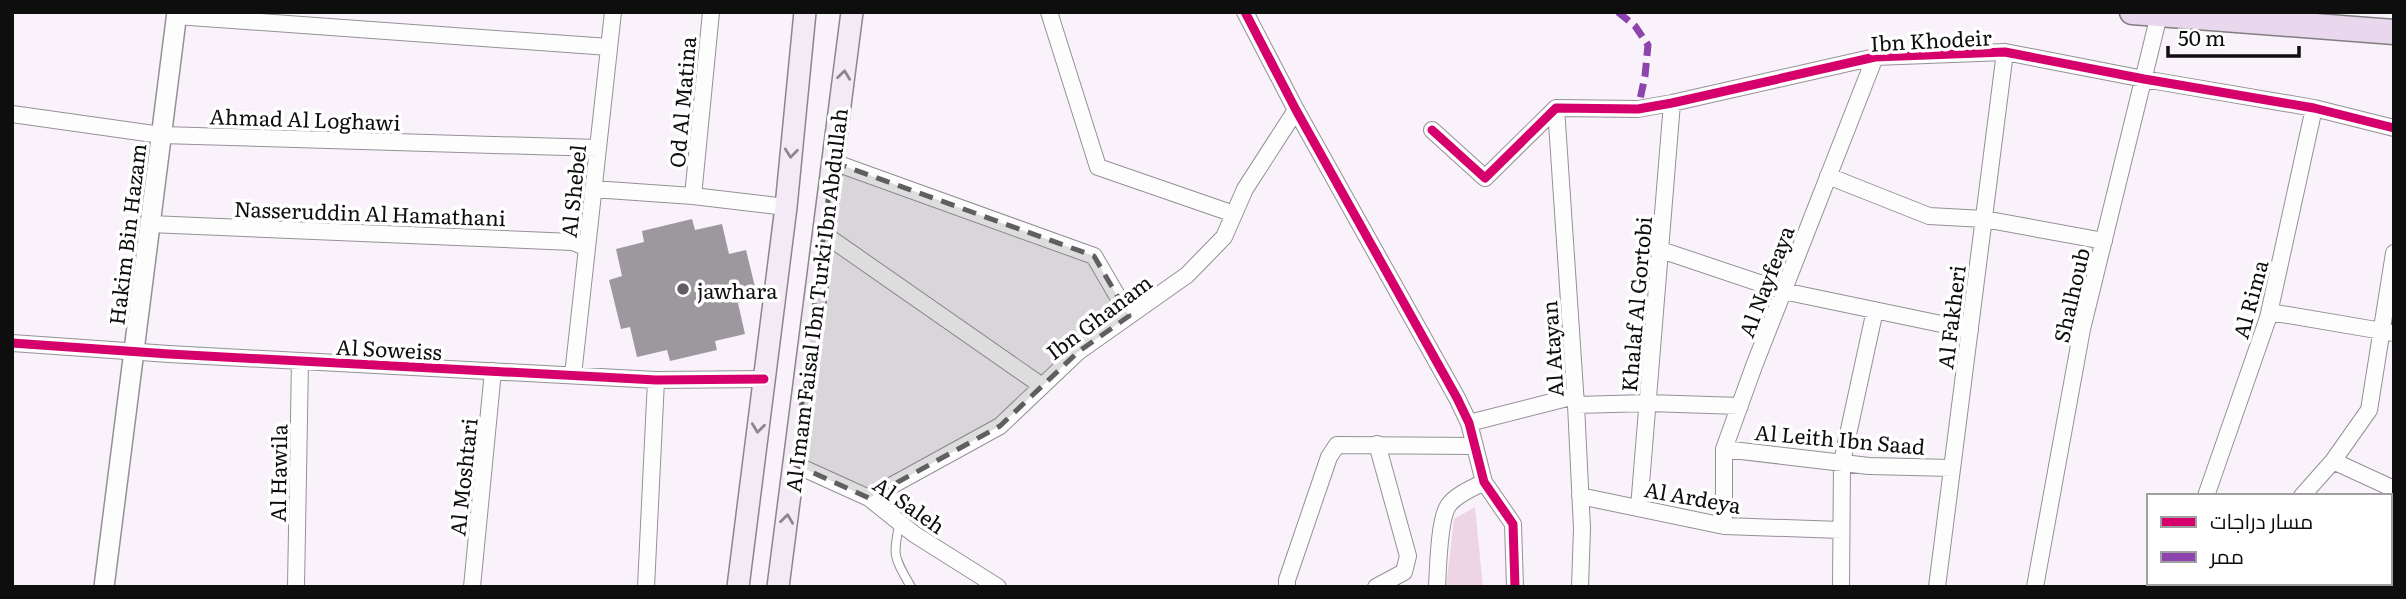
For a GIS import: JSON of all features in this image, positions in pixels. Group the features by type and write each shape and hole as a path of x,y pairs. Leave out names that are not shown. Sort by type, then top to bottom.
{"main road":[{"name":"Al Imam Faisal Ibn Turki Ibn Abdullah","path":"738,587 786,206 805,12"},
{"path":"2132,12 2394,32"},
{"name":"Al Imam Faisal Ibn Turki Ibn Abdullah","path":"778,587 854,17"}],"street":[{"name":"Al Shebel","path":"573,375 613,12"},
{"name":"Od Al Matina","path":"693,196 710,12"},
{"path":"1049,12 1098,167 1234,214"},
{"path":"1245,12 1296,110 1457,398 1469,424 1484,482 1513,524 1516,587"},
{"path":"176,14 609,47"},
{"name":"Hakim Bin Hazam","path":"104,587 176,14"},
{"name":"Shalhoub","path":"2035,587 2082,329 2159,15"},
{"name":"Ibn Khodeir","path":"1556,108 1638,108 1672,103 1875,57 2005,52 2314,108 2394,128"},
{"name":"Al Fakheri","path":"1937,587 2005,52"},
{"name":"Al Nayfeaya","path":"1724,526 1724,449 1875,57"},
{"name":"Khalaf Al Gortobi","path":"1639,508 1672,103"},
{"path":"1432,130 1485,178 1556,108"},
{"name":"Al Atayan","path":"1556,108 1576,401 1582,528 1580,587"},
{"name":"Al Rima","path":"2207,494 2270,312 2314,108"},
{"name":"Ibn Ghanam","path":"869,498 1000,426 1078,352 1187,275 1224,237 1245,189 1296,110"},
{"name":"Ahmad Al Loghawi","path":"12,114 161,135 598,148"},
{"path":"833,162 1094,256 1129,316"},
{"path":"1828,176 1929,216 1984,219 2104,241"},
{"path":"593,189 786,206"},
{"name":"Nasseruddin Al Hamathani","path":"150,224 573,242 587,248"},
{"path":"824,234 1042,386"},
{"path":"1661,250 1783,291 1970,330"},
{"path":"2304,494 2333,461 2369,410 2387,332 2394,253"},
{"path":"1841,587 1842,462 1874,310"},
{"path":"2270,312 2387,332"},
{"name":"Al Soweiss","path":"12,343 656,380 764,379"},
{"name":"Al Hawila","path":"296,587 300,361"},
{"name":"Al Moshtari","path":"472,587 493,371"},
{"path":"646,587 656,380"},
{"name":"Al Leith Ibn Saad","path":"1469,424 1576,401 1740,406"},
{"path":"1376,587 1404,572 1408,556 1377,444"},
{"path":"1287,587 1287,580 1329,457 1337,445 1475,446"},
{"name":"Al Leith Ibn Saad","path":"1724,449 1842,462 1952,468"},
{"path":"2333,461 2394,489"},
{"name":"Al Saleh","path":"794,464 869,498 900,522 998,587"},
{"path":"1437,587 1447,506 1484,482"},
{"name":"Al Ardeya","path":"1580,496 1724,526 1842,530"}],"lane":[{"path":"900,522 894,559 911,587"}],"highlighted area":[{"path":"833,162 1094,256 1129,316 1078,352 1000,426 869,498 794,464"}],"shaded area":[{"path":"1475,507 1483,587 1446,587 1454,519"}],"building":[{"name":"jawhara","path":"692,219 695,230 722,224 729,254 746,250 758,299 738,303 745,334 715,341 717,350 670,361 667,350 637,357 630,327 621,329 609,280 622,276 616,249 644,242 642,231"}],"marked path":[{"path":"1618,12 1635,26 1648,45 1638,109"}],"cycle path":[{"path":"1245,12 1296,110 1469,423 1484,482 1513,524 1515,587"},
{"path":"1432,130 1485,178 1556,108 1638,109 1875,57 2005,52 2314,108 2394,128"},
{"path":"12,343 656,380 764,379"}],"place":[{"name":"jawhara","path":"683,289"}]}
